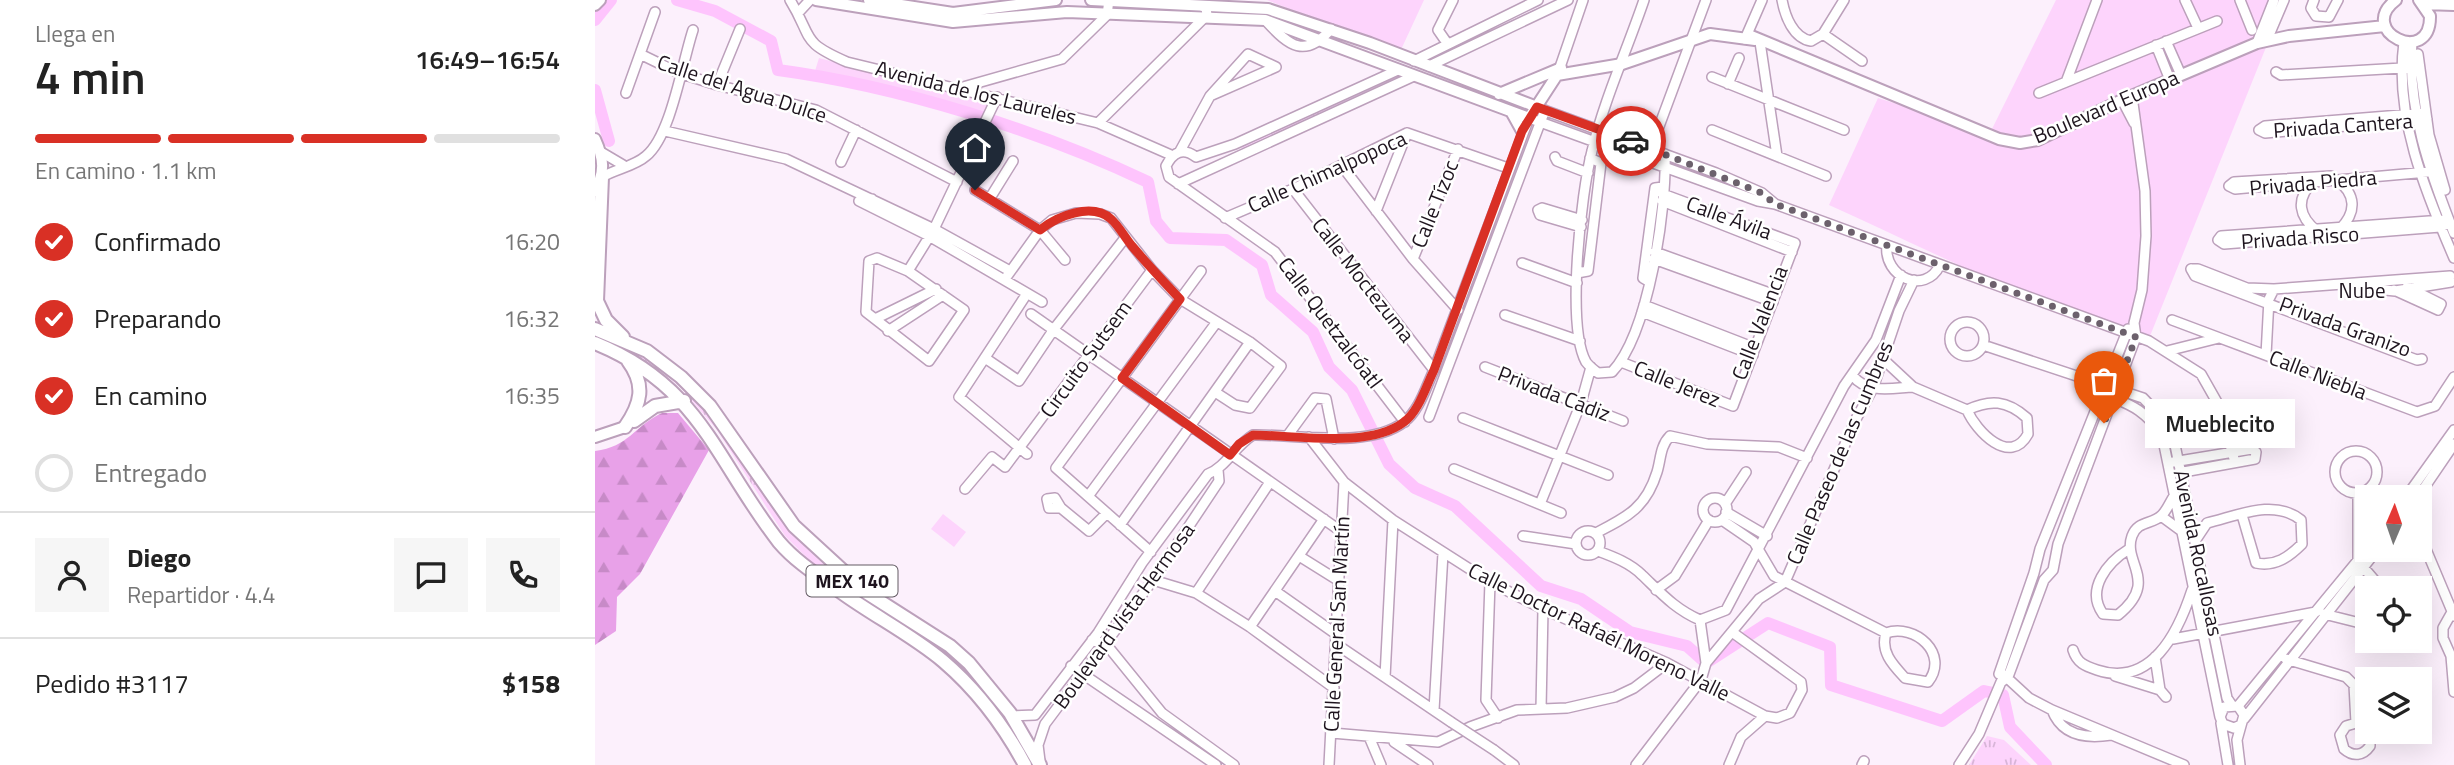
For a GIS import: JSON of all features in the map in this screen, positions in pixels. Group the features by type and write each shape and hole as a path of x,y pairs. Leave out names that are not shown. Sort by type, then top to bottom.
{"highway":[{"path":"602,177 597,302 606,320 625,340"},
{"name":"MEX 140","path":"595,329 647,351 681,377 710,406 803,535 867,593 950,646 969,663 1012,716 1041,765"},
{"name":"MEX 140","path":"595,343 624,355 656,375 684,401 780,542 804,566 941,660 993,713 1016,748 1023,765"},
{"path":"624,355 637,373 641,393 636,412 625,427"},
{"path":"625,427 655,405 684,401"}],"main road":[{"path":"595,5 600,0"},
{"path":"816,0 887,14 953,22 1036,12 1202,19 1266,15 1398,70 1535,120 1558,71"},
{"path":"869,0 953,13 1056,0"},
{"path":"1091,0 1202,3 1331,29 1541,109"},
{"path":"2396,0 2386,11 2385,26 2392,37 2408,42 2428,30 2430,16 2421,2"},
{"path":"2421,2 2453,5"},
{"path":"2430,16 2453,5"},
{"name":"Boulevard Europa","path":"1499,94 1558,71 1623,60 1693,35 1723,33 1751,38 1999,139 2020,143 2038,140 2127,98 2262,42 2385,26"},
{"path":"1510,112 1518,120 1522,131"},
{"path":"595,139 602,177 595,191"},
{"path":"595,191 598,150"},
{"path":"595,437 625,427"}],"street":[{"name":"Avenida de los Laureles","path":"790,0 798,13 807,39 820,50 847,62 1098,123 1176,153"},
{"path":"798,13 810,0"},
{"path":"1447,43 1438,30 1453,0"},
{"path":"1414,61 1538,0"},
{"path":"1429,66 1568,0"},
{"path":"1558,71 1583,0"},
{"path":"1644,0 1595,141 1589,166 1577,278 1580,341 1591,367 1598,373 1612,372 1622,360 1643,308 1654,255 1665,154"},
{"path":"1651,148 1706,0"},
{"path":"1762,0 1751,38 1769,101 1777,156"},
{"path":"1782,0 1789,22 1801,37 1811,41 1823,34 1844,0"},
{"path":"2066,82 2097,0"},
{"path":"2185,0 2198,28"},
{"path":"2240,0 2252,30"},
{"path":"2262,42 2274,0"},
{"path":"2262,42 2284,0"},
{"path":"2315,0 2311,8 2316,16 2329,17 2338,0"},
{"path":"962,88 1062,59 1107,15 1109,1"},
{"path":"1098,123 1202,19 1208,12 1202,3"},
{"path":"625,93 655,12"},
{"path":"2039,93 2217,20"},
{"path":"717,85 740,29"},
{"path":"1322,40 1331,29"},
{"path":"602,177 647,156 664,131 693,30"},
{"path":"1823,34 1862,61"},
{"path":"2167,41 2175,77"},
{"path":"2408,42 2417,117 2454,260 2452,281"},
{"path":"2156,46 2175,77"},
{"path":"2079,49 2082,62 2092,71"},
{"name":"Calle del Agua Dulce","path":"640,54 679,73 717,85 792,102 957,182"},
{"path":"1210,96 1276,67 1248,54 1210,96 1166,166 1169,177 1178,184 1414,76"},
{"path":"1728,84 1739,58"},
{"path":"2356,67 2281,69 2276,72 2281,75 2411,63"},
{"path":"1196,157 1235,144 1398,70"},
{"path":"1712,77 1844,130"},
{"path":"908,271 932,232 997,97"},
{"path":"1959,765 1979,734 2044,580 2053,570 2058,544 2136,337 2134,323 2142,290 2146,236 2145,191 2134,123 2127,98"},
{"path":"1541,109 1651,148 1762,193 1775,204"},
{"name":"Privada Cantera","path":"2309,126 2417,117"},
{"path":"1405,422 1420,400 1434,370 1522,131 1535,120"},
{"path":"1535,120 1758,201 1775,204 2124,332 2167,351 2201,374 2218,404 2233,457 2180,467 2169,474"},
{"path":"1429,417 1535,120"},
{"path":"1712,130 1826,176"},
{"path":"664,131 786,159 932,232 1007,275 1026,295 1042,302"},
{"path":"841,162 856,131"},
{"path":"1376,211 1407,133"},
{"name":"Calle Chimalpopoca","path":"1225,218 1293,189 1407,133 1508,168"},
{"path":"1235,144 1241,157"},
{"name":"Calle Tízoc","path":"1413,259 1458,149"},
{"path":"598,150 624,165"},
{"path":"1176,153 1189,152 1196,157 1198,175"},
{"path":"990,198 1013,161"},
{"path":"1522,263 1577,278 1588,271 1601,163 1589,166"},
{"path":"1342,166 1413,259 1458,310"},
{"path":"2430,170 2445,190"},
{"name":"Privada Piedra","path":"2273,183 2430,170"},
{"path":"2315,180 2302,195 2301,210 2315,230 2333,233 2348,221 2353,204 2351,195 2335,178"},
{"name":"Calle Quetzalcóatl","path":"1178,184 1275,252 1405,422"},
{"path":"1650,282 1643,278 1655,188 1662,194"},
{"name":"Calle Moctezuma","path":"1293,189 1434,370"},
{"path":"975,190 1040,230 1065,260"},
{"name":"Calle Ávila","path":"1662,194 1791,246"},
{"path":"859,201 873,203"},
{"path":"1007,275 1040,230 1065,215 1100,214 1111,218 1152,270 1180,299 1250,342 1281,366 1250,408 1235,405 1215,392"},
{"name":"Privada Risco","path":"2333,233 2315,230 2272,237 2224,244 2218,240 2221,236 2272,237 2333,233 2446,224"},
{"path":"985,358 1019,381 1054,329 1125,238"},
{"path":"1887,245 1885,258 1890,267 1914,280 1927,280 1935,274 1940,265"},
{"name":"Calle Valencia","path":"1732,403 1791,246"},
{"path":"1654,255 1772,298"},
{"path":"877,258 908,271 964,310 929,361 866,312 869,261 877,258"},
{"path":"2191,269 2198,269 2271,296 2195,276 2191,269"},
{"name":"Circuito Sutsem","path":"1024,451 1088,353 1152,270"},
{"path":"1151,552 1056,468 1201,271"},
{"name":"Calle Paseo de las Cumbres","path":"1701,680 1706,663 1759,599 1785,582 1884,359 1901,275"},
{"name":"Calle Paseo de las Cumbres","path":"1700,620 1726,610 1853,376 1914,280"},
{"name":"Nube","path":"2271,296 2332,287 2452,281"},
{"path":"2394,286 2438,310 2441,304 2406,284"},
{"path":"874,319 939,292"},
{"path":"888,331 939,292"},
{"path":"965,489 992,457 1005,467 1024,451 959,397 1026,295"},
{"path":"2266,355 2271,296"},
{"name":"Privada Granizo","path":"2271,296 2323,321 2414,355"},
{"path":"1643,308 1752,350"},
{"path":"1031,314 1342,532"},
{"path":"1505,315 1580,341"},
{"name":"Calle Niebla","path":"2172,320 2417,412 2435,406 2454,377"},
{"path":"1089,495 1216,323"},
{"path":"2002,680 2045,540 2124,332 2134,323"},
{"path":"2167,351 2221,338"},
{"path":"1120,525 1189,424 1250,342"},
{"path":"1983,345 2075,377 2101,395"},
{"path":"1884,359 1913,387 1967,410 1990,402 2008,405 2027,418 2028,434 2019,443 1995,444 1974,426 1967,410"},
{"name":"Calle Jerez","path":"1622,360 1732,403"},
{"name":"Privada Cádiz","path":"1485,367 1623,421"},
{"path":"1540,504 1581,403 1591,367"},
{"path":"1853,376 1861,385 1873,388 1913,387"},
{"name":"Avenida Rocallosas","path":"2075,377 2117,387 2143,398 2157,410 2174,440 2227,698 2234,705 2242,722 2233,765"},
{"name":"Avenida Rocallosas","path":"2101,395 2134,405 2150,418 2162,435 2201,633 2233,765"},
{"path":"1288,435 1315,398 1321,397 1326,399 1334,439"},
{"path":"1420,400 1435,402"},
{"path":"1463,418 1608,475"},
{"name":"Boulevard Vista Hermosa","path":"1012,716 1035,715 1092,640 1207,474 1219,470 1239,444 1253,435 1334,439 1356,437 1384,432 1405,422"},
{"path":"2426,485 2451,446 2454,430"},
{"path":"1576,544 1581,533 1596,533 1639,508 1653,484 1663,443 1670,436 1707,444 1779,447 1807,458"},
{"name":"Calle Doctor Rafaél Moreno Valle","path":"1309,437 1345,482 1393,520 1490,582 1543,609 1667,663 1765,716"},
{"path":"2417,485 2451,446"},
{"path":"2354,451 2368,454 2377,467 2375,481 2358,494 2340,486 2335,474 2338,461 2354,451"},
{"path":"2167,462 2180,467"},
{"path":"1454,469 1561,513"},
{"name":"Boulevard Vista Hermosa","path":"1041,765 1038,745 1045,724 1153,580 1219,481 1219,470"},
{"path":"1656,590 1675,576 1709,520 1724,512 1746,472"},
{"path":"1196,593 1270,482"},
{"name":"Calle General San Martín","path":"1329,765 1345,482"},
{"path":"2129,549 2110,563 2101,575 2097,596 2103,614 2117,615 2134,596 2138,570 2129,549 2132,534 2141,523 2161,516 2174,496"},
{"path":"1709,520 1703,514 1706,502 1714,499 1754,542 1767,568 1785,582 1886,633 1896,629 1912,632 1929,645 1936,663 1934,674 1928,682 1905,678 1897,669 1883,642 1886,633"},
{"path":"1061,508 1089,531 1107,513"},
{"path":"2195,541 2207,523 2242,515 2276,508 2290,511 2301,520 2302,544 2277,563 2256,563 2242,515"},
{"path":"2189,511 2207,523"},
{"path":"1724,512 1767,536"},
{"path":"2161,516 2181,530"},
{"path":"1250,627 1324,519"},
{"path":"1385,677 1393,520"},
{"path":"1596,533 1601,544 1598,551"},
{"path":"1523,536 1576,544"},
{"path":"2045,540 2058,544"},
{"path":"1576,544 1580,552 1587,555 1598,551 1625,562 1675,607 1700,620 1706,663"},
{"path":"1434,710 1443,553"},
{"path":"1299,556 1339,581"},
{"path":"2285,659 2234,705 2222,710 2221,719 2230,728 2242,722 2285,659 2362,562"},
{"path":"2432,562 2452,608 2443,628 2443,638 2451,656 2454,692"},
{"path":"2188,567 2200,564"},
{"path":"2360,564 2371,576"},
{"path":"1153,580 1196,593 1250,627 1334,688"},
{"path":"1490,582 1486,700 1498,718"},
{"path":"2112,675 2132,670 2155,657 2173,639 2192,589"},
{"path":"1275,591 1385,677 1514,765"},
{"path":"1541,709 1543,609"},
{"path":"2173,639 2320,613 2355,622"},
{"path":"1729,765 1741,737 1765,716 1777,718 1790,713 1803,690 1801,682 1732,632"},
{"path":"1092,640 1106,644 1162,713 1234,765"},
{"path":"2073,650 2075,658 2084,666 2163,694 2155,657"},
{"path":"2285,659 2346,677 2354,685 2355,704"},
{"path":"1332,733 1392,741 1438,742 1517,710 1567,708 1615,697 1634,688 1667,663"},
{"path":"1071,666 1216,765"},
{"path":"1636,765 1701,680"},
{"path":"2002,680 2052,710 2056,722 2068,732 2095,737 2111,734 2184,765"},
{"path":"2355,723 2346,726 2340,735 2341,745 2348,753 2358,755 2367,750 2370,744"},
{"path":"1370,739 1381,765"},
{"path":"1392,741 1425,764"}],"green space":[{"path":"1267,0 1424,0 1399,54"},
{"path":"2056,0 2285,0 2150,336 2027,295 1829,205 1878,98 1990,133"},
{"path":"819,58 989,103 981,116 815,71"},
{"path":"1394,76 1401,79 1243,150 1241,145"},
{"path":"595,331 626,343 684,382 722,427 789,532 862,600 946,653 964,668 1009,714 1038,765 1027,765 943,658 818,569 785,536 717,430 680,387 656,367 595,339"},
{"path":"662,413 678,413 709,450 640,574 617,597 616,631 595,645 595,451 624,441"},
{"path":"943,514 966,532 954,547 931,529"},
{"path":"1987,736 2004,740 2031,765 1969,765"}],"waterway":[{"path":"595,20 611,0"},
{"path":"677,0 715,11 771,41 778,70 871,87 967,113 1061,145 1148,182 1156,221 1170,238 1226,240 1262,265 1271,295 1313,332 1329,367 1352,390 1389,464 1415,488 1455,506 1541,586 1581,599 1630,632 1687,646 1706,663 1768,623 1830,647 1831,685 1942,721 1984,691 2003,695 2010,727 2046,765"},
{"path":"595,90 609,141"}],"way so far":[{"path":"1631,141 1762,193 1775,204 2136,337 2104,423"}],"place":[{"name":"Mueblecito","path":"2104,423"}],"route":[{"path":"975,190 1040,230 1052,220 1076,213 1100,214 1111,218 1152,270 1180,299 1122,378 1230,455 1239,444 1253,435 1334,439 1384,432 1405,422 1420,400 1434,370 1522,131 1537,107 1631,141"}]}
